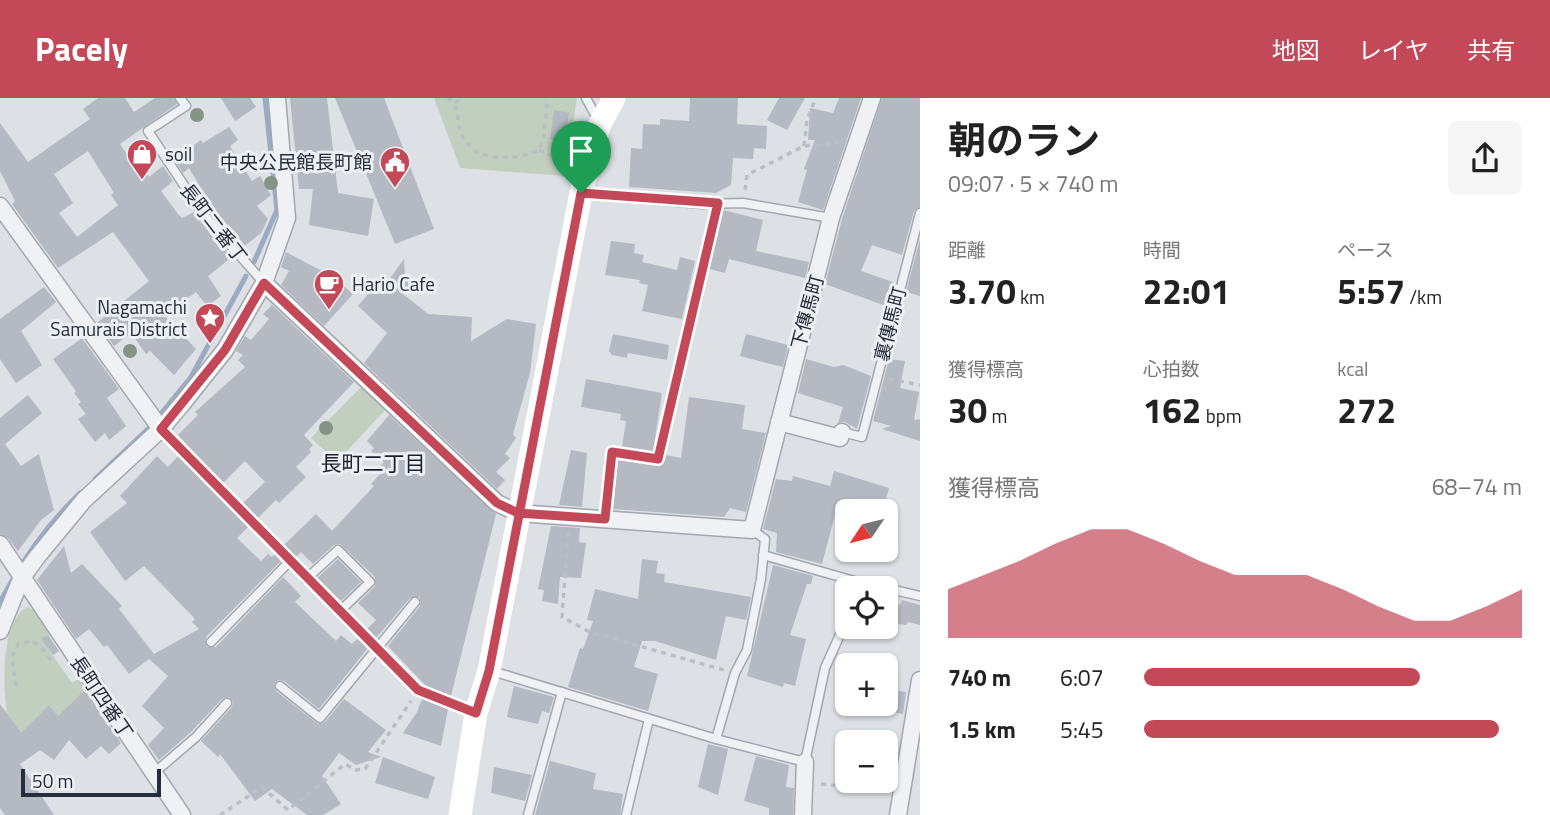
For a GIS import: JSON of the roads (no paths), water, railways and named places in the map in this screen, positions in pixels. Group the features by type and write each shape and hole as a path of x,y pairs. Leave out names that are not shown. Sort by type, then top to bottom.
{"street":[{"path":"0,631 22,579 84,500 161,429 225,350 264,283 287,218 276,98"},
{"path":"460,815 476,713 489,671 581,193 600,124 614,98"},
{"name":"下傳馬町","path":"752,530 831,218 872,98"},
{"path":"0,206 161,429"},
{"name":"長町二番丁","path":"264,283 497,503 518,513"},
{"path":"779,422 840,438 842,432"},
{"path":"518,513 752,530"},
{"name":"長町四番丁","path":"5,550 183,815"},
{"path":"898,815 920,680"},
{"path":"803,815 805,762"}],"lane":[{"name":"長町二番丁","path":"180,98 186,106 148,131 203,214 264,283"},
{"path":"586,98 600,124"},
{"path":"581,193 743,203 831,218"},
{"path":"605,519 612,452 658,459 718,203"},
{"name":"裏傳馬町","path":"842,432 862,437 920,212"},
{"path":"161,429 289,562 418,690 476,713"},
{"path":"716,739 735,673 747,650 765,538 752,530"},
{"path":"306,579 338,550 370,582 339,612"},
{"path":"763,555 835,578"},
{"path":"211,642 289,562"},
{"path":"898,591 920,596"},
{"path":"280,686 320,718 415,602"},
{"path":"489,671 716,739 805,762 825,668 838,639"},
{"path":"528,815 562,692"},
{"path":"154,773 196,737 227,703"},
{"path":"626,815 649,719"}],"waterway":[{"path":"254,262 277,210 265,98"},
{"path":"95,479 150,427 191,377 246,276"},
{"path":"0,602 36,544 80,493"}],"place":[{"name":"soil","path":"142,181"},
{"name":"中央公民館長町館","path":"395,189"},
{"name":"Hario Cafe","path":"329,311"},
{"name":"Nagamachi Samurais District","path":"210,345"}],"district":[{"name":"長町二丁目","path":"373,464"}]}
